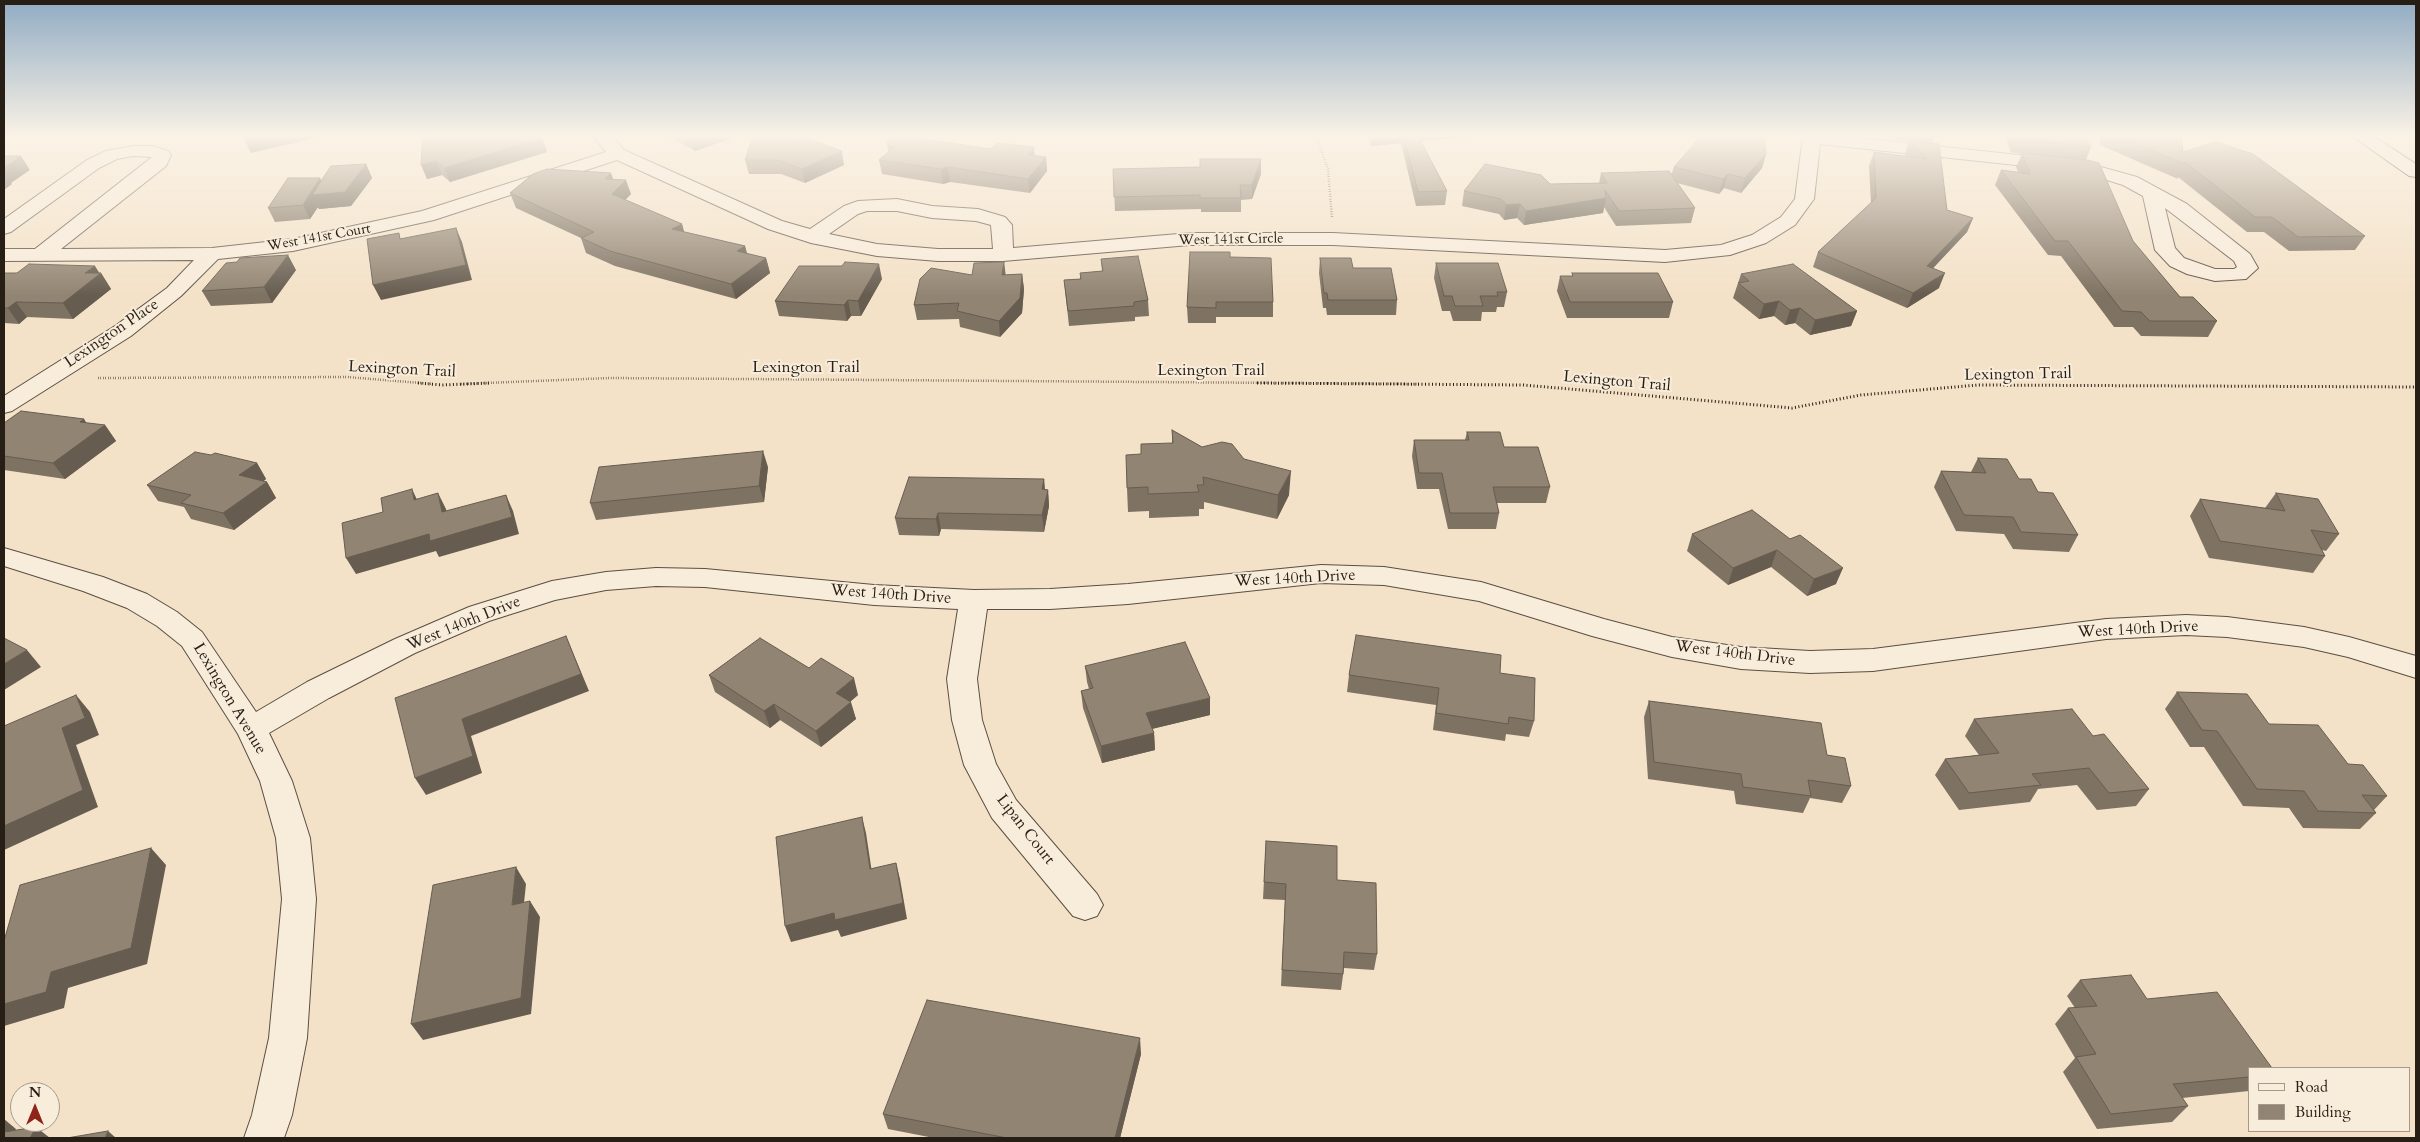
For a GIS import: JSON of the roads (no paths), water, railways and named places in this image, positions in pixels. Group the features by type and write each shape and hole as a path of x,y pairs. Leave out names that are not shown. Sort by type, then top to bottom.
{"street":[{"path":"4,228 58,189"},
{"path":"40,255 125,189"},
{"name":"West 141st Court","path":"4,255 212,254 292,245 427,216 509,189"},
{"name":"West 141st Circle","path":"696,189 775,225 811,236 845,245 908,253 1004,255 1190,239 1333,239 1664,256 1724,251 1759,239 1788,221 1804,199 1805,189"},
{"path":"2145,189 2180,208 2243,258 2248,268 2239,275 2215,275 2194,270 2176,262 2165,250 2152,193"},
{"path":"811,236 851,210 865,205 897,205 932,212 978,215 998,221 1002,225 1004,255"},
{"name":"Lexington Place","path":"4,406 122,331 174,292 212,254"},
{"name":"Lexington Avenue","path":"4,557 93,584 137,601 192,639 251,729 276,781 293,838 299,899 288,1038 272,1115 264,1138"},
{"name":"West 140th Drive","path":"251,729 318,690 405,646 479,614 552,591 606,581 656,577 705,578 874,595 974,600 1050,599 1128,594 1258,579 1321,574 1384,576 1481,592 1602,629 1663,645 1741,658 1810,662 1873,660 2106,629 2186,625 2227,627 2304,637 2349,647 2416,667"},
{"name":"Lipan Court","path":"974,600 962,679 966,720 980,765 1004,808 1085,905"}]}
